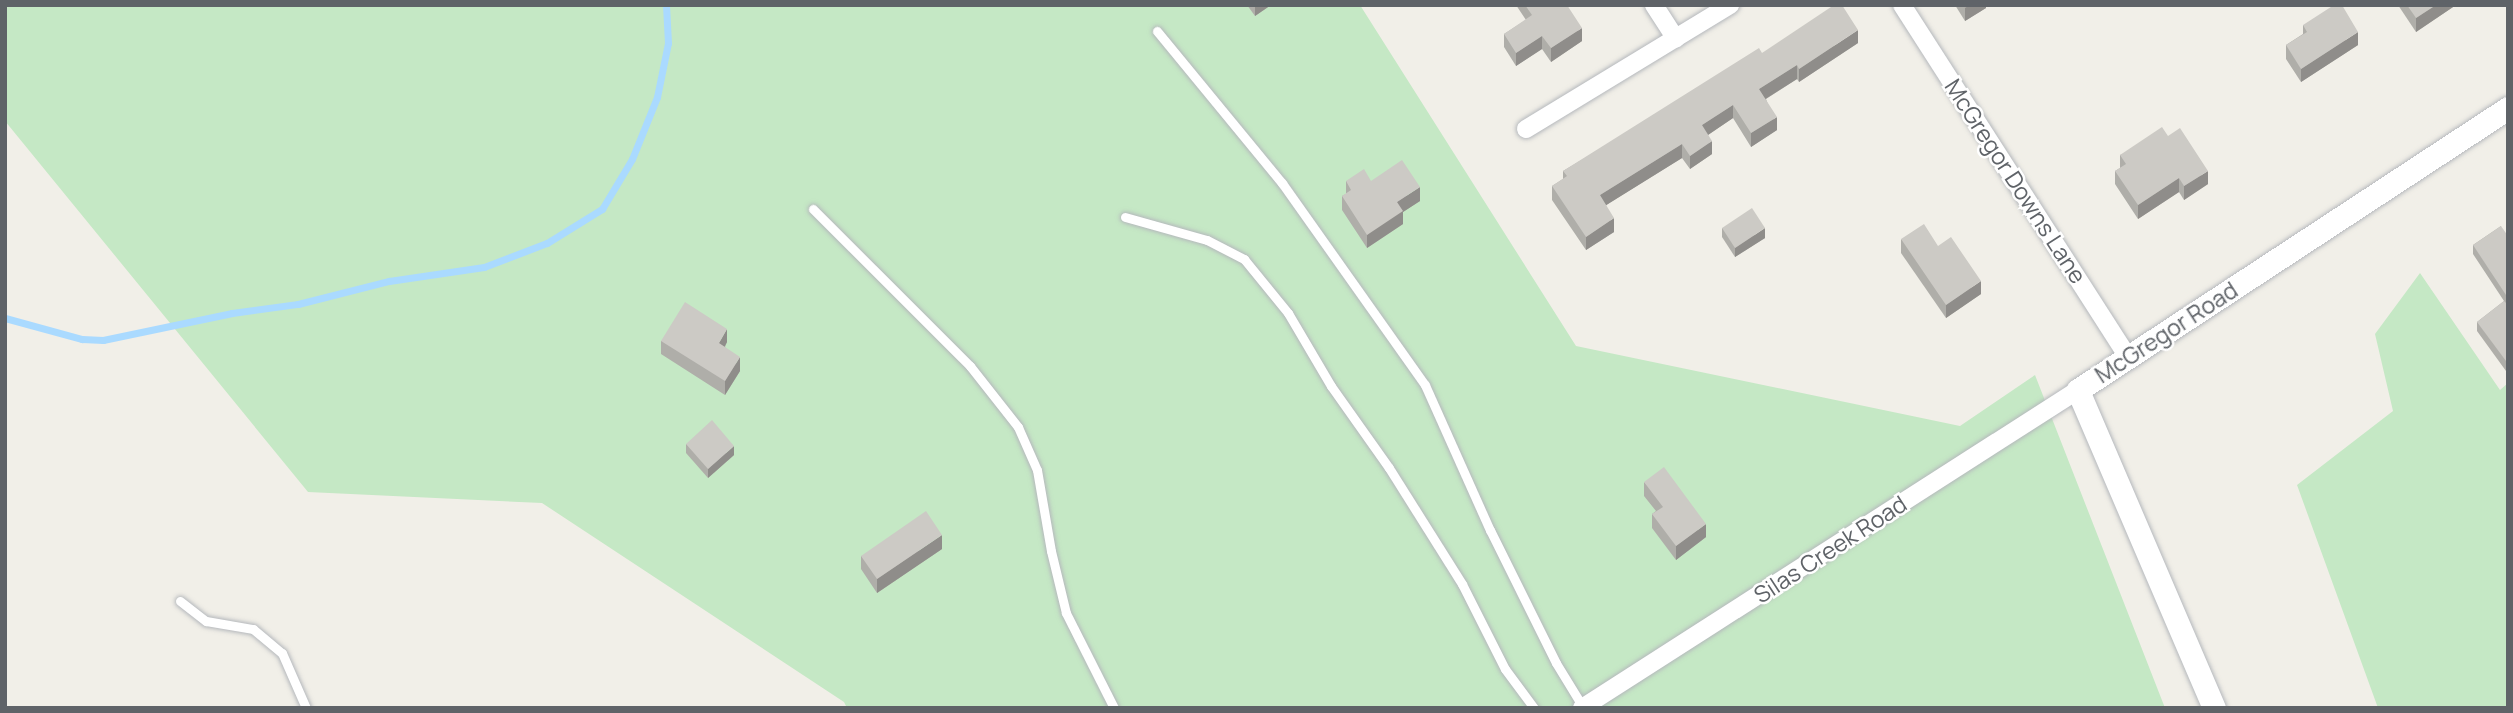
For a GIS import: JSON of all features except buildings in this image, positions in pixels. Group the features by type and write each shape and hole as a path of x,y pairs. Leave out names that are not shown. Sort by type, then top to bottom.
{"street":[{"path":"1654,5 1676,38"},
{"path":"1526,129 1730,5"},
{"name":"McGregor Downs Lane","path":"1902,5 2128,357"},
{"name":"McGregor Road","path":"2214,708 2078,390 2508,107"},
{"name":"Silas Creek Road","path":"1583,707 2078,390"}],"lane":[{"path":"1157,31 1282,183 1425,385 1490,530 1556,663 1583,707"},
{"path":"813,209 970,366 1018,427 1037,470 1051,551 1066,613 1114,708"},
{"path":"1125,217 1208,240 1244,259 1288,313 1331,386 1389,468 1462,584 1505,669 1534,708"},
{"path":"180,601 206,621 253,629 282,653 306,708"}],"green space":[{"path":"5,5 1360,5 1576,346 1960,426 2035,375 2165,708 847,708 844,702 542,503 308,492 5,121"},
{"path":"2420,273 2500,390 2508,383 2508,708 2378,708 2297,485 2393,411 2375,334"}],"waterway":[{"path":"5,318 82,339 103,340 232,313 298,304 389,281 484,267 547,243 602,209 632,159 657,97 668,43 666,5"}]}
